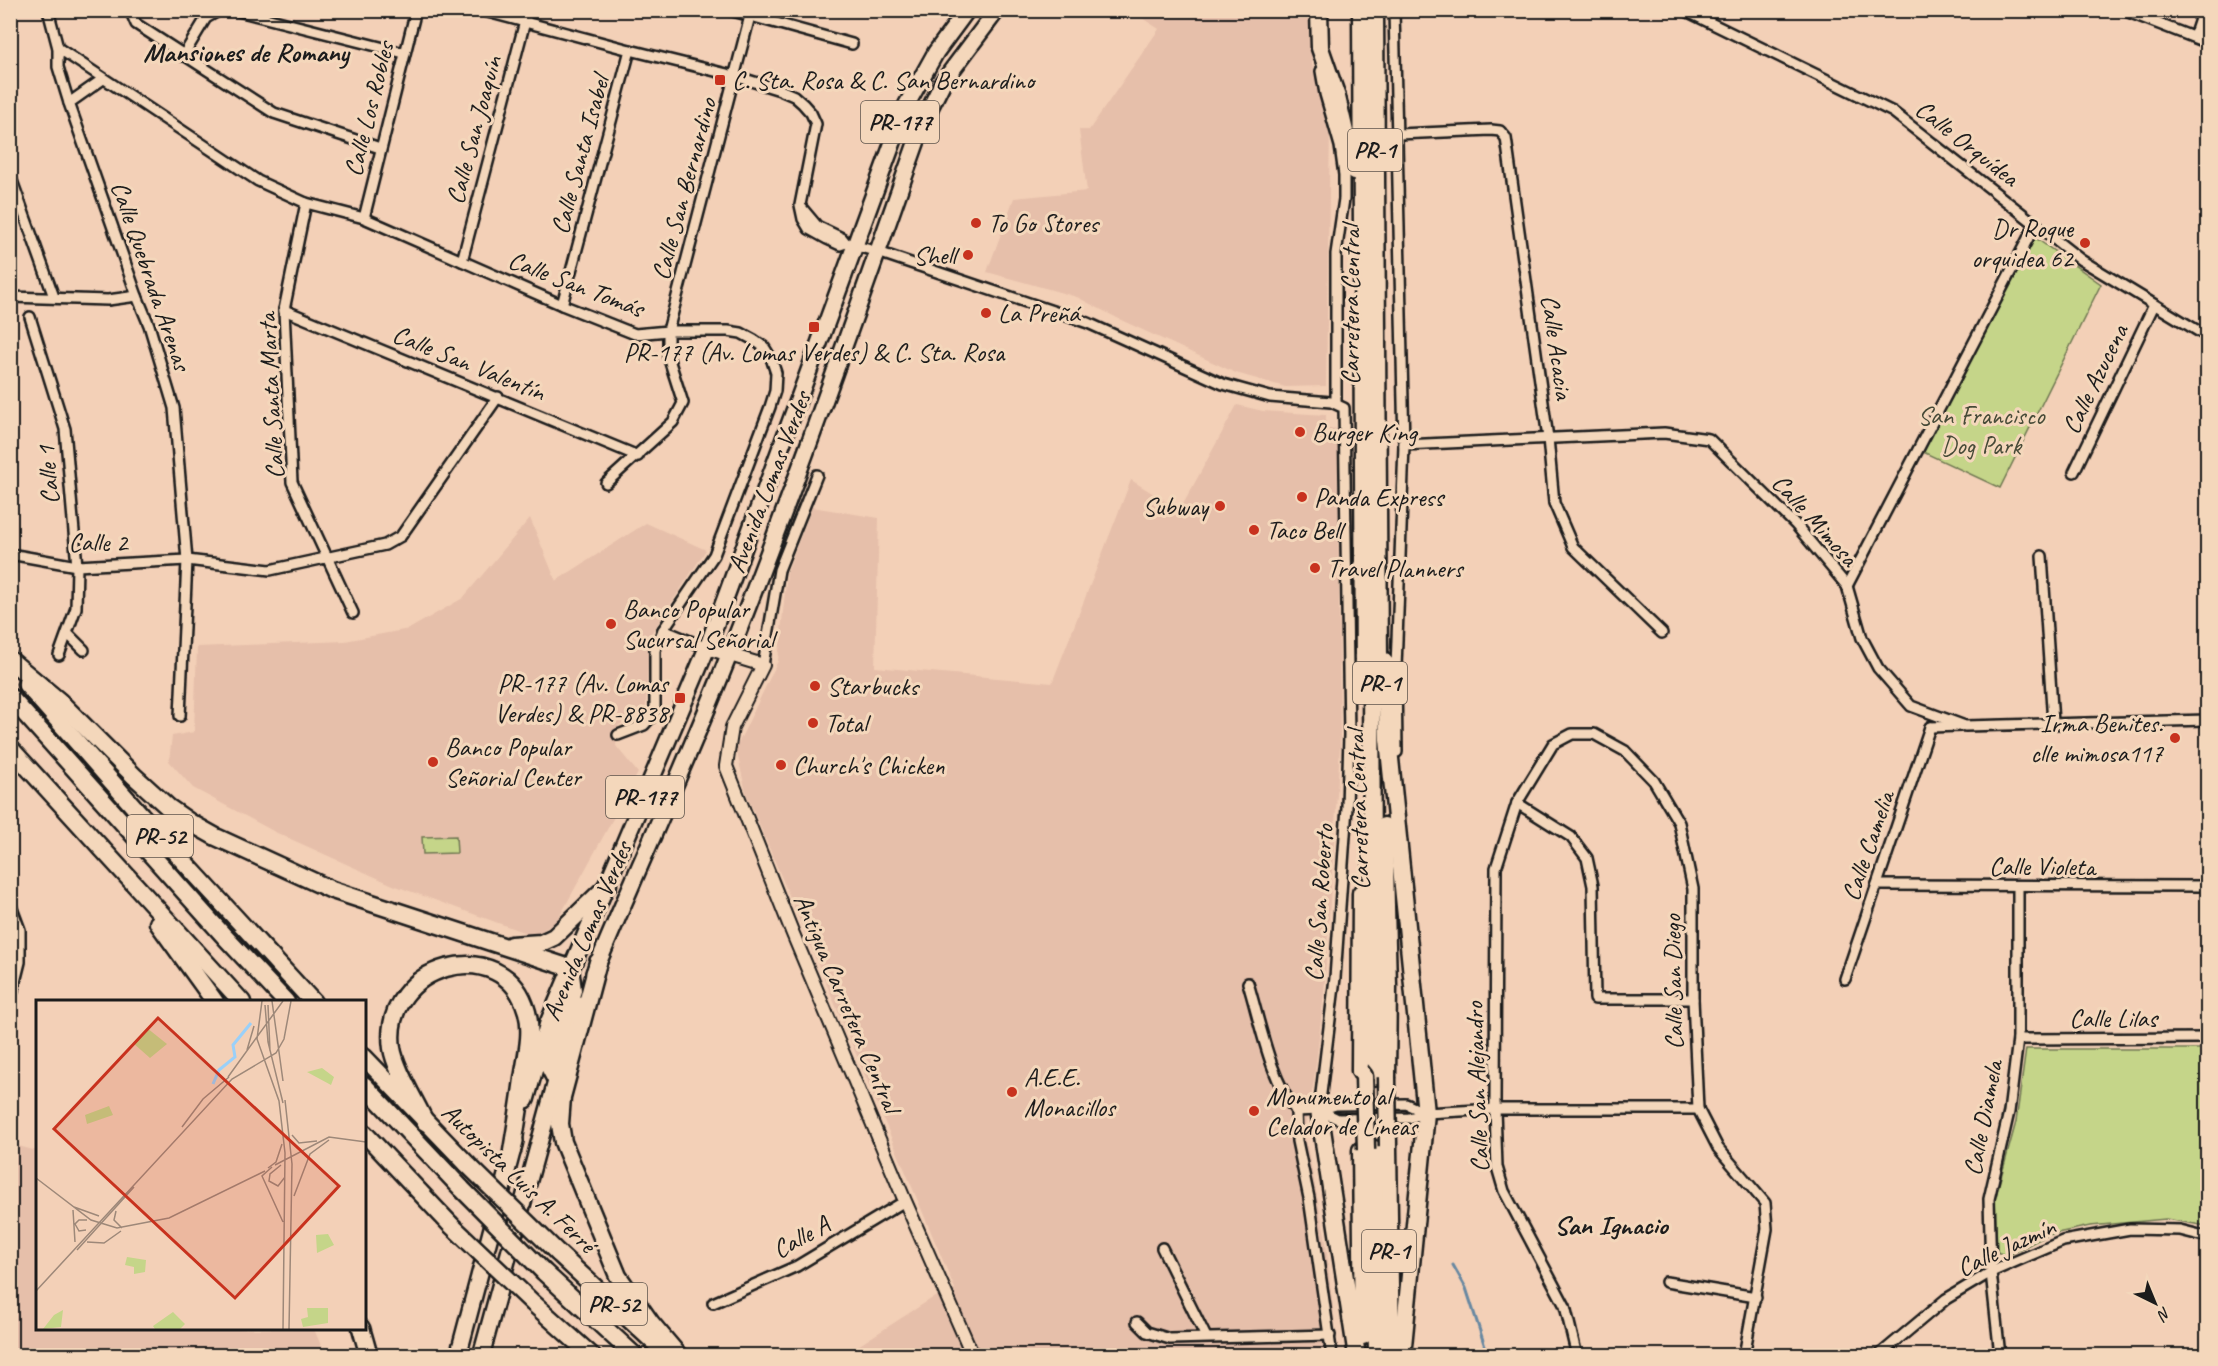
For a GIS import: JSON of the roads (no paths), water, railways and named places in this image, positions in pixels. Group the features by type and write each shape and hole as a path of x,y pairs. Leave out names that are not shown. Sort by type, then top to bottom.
{"highway":[{"path":"1319,10 1320,48 1337,97 1350,148 1356,197 1362,213"},
{"name":"Carretera Central","path":"1361,10 1364,735 1359,970 1373,1075 1363,1356"},
{"name":"Carretera Central","path":"1374,10 1379,656 1388,986 1373,1075 1372,1149 1391,1356"},
{"path":"1379,656 1386,664 1391,775 1426,1113 1402,1356"},
{"path":"10,660 59,701 159,799 191,823 216,837 332,890 570,968 573,990 548,1065 556,1080"},
{"name":"PR-52","path":"10,666 141,815 311,1000"},
{"path":"10,697 284,1000"},
{"name":"PR-52","path":"10,748 240,1000"},
{"path":"124,873 214,1000"},
{"path":"502,946 541,943 554,937 608,885"},
{"path":"598,962 562,1097 560,1124 563,1142 618,1276 651,1323 679,1356"},
{"path":"425,1122 394,1055 392,1035 394,1014 399,1003 412,987 437,970 458,965 486,968 504,978 516,989 524,1004 529,1023 512,1151"},
{"name":"Autopista Luis A. Ferré","path":"366,1059 467,1164 558,1253 669,1356"},
{"path":"366,1087 544,1272 635,1356"},
{"path":"1319,1110 1357,1356"},
{"name":"PR-52","path":"366,1135 450,1224 533,1304 592,1356"},
{"path":"1372,1149 1376,1356"},
{"path":"361,1330 369,1356"}],"main road":[{"name":"Avenida Lomas Verdes","path":"458,1356 548,1023 707,648 850,244 907,104 930,61 967,10"},
{"name":"Avenida Lomas Verdes","path":"481,1356 570,1030 729,656 828,396 930,109 944,82 997,10"}],"street":[{"name":"Calle Quebrada Arenas","path":"48,10 58,48 58,67 69,103 149,325 174,408 187,560 180,716"},
{"path":"130,10 136,24 274,113 380,148"},
{"path":"183,56 206,18 220,10"},
{"path":"234,10 404,54"},
{"name":"Calle Los Robles","path":"364,218 416,10"},
{"path":"480,10 735,76 794,96 811,113 816,124 800,212 809,229 822,237 840,245 850,244 878,252 1071,316 1223,384 1270,397 1336,403 1336,254 1344,199 1344,175 1340,146 1325,94 1320,48"},
{"name":"Calle San Joaquín","path":"462,261 528,10"},
{"path":"729,10 852,44"},
{"path":"1391,775 1397,756 1396,668 1404,445 1394,10"},
{"name":"Calle Orquídea","path":"1684,10 1893,112 2080,260 2208,337"},
{"path":"2123,10 2208,43"},
{"path":"2194,37 2203,10"},
{"name":"Calle San Bernardino","path":"606,483 673,422 683,403 668,356 668,331 750,16"},
{"name":"Calle San Tomás","path":"58,48 258,181 306,203 364,218 562,305 635,334 668,331 728,331 741,333 764,348 771,358 776,373 775,391 714,555 663,630 655,650 655,712 644,725 618,735"},
{"name":"Calle Santa Isabel","path":"562,305 630,50"},
{"path":"69,103 103,79"},
{"name":"Calle Acacia","path":"1398,134 1500,130 1506,138 1548,438 1554,503 1573,547 1662,633"},
{"path":"10,175 54,297"},
{"name":"Calle Santa Marta","path":"306,203 284,310 292,482 353,613"},
{"path":"1847,586 2036,223"},
{"path":"10,297 108,300 137,296"},
{"name":"Calle Azucena","path":"2074,472 2154,305"},
{"name":"Calle San Valentín","path":"284,310 638,456"},
{"name":"Calle 1","path":"30,316 65,429 77,566 75,608 68,634 58,655"},
{"path":"329,558 385,545 401,536 498,397"},
{"name":"Calle San Roberto","path":"1319,1110 1335,978 1346,817 1349,723 1345,409 1336,403"},
{"name":"Calle Mimosa","path":"1404,445 1664,433 1708,439 1796,525 1847,586 1862,638 1878,668 1911,706 1965,726 2208,720"},
{"path":"663,630 729,656 763,665 779,570 817,475"},
{"name":"Calle 2","path":"10,554 77,566 187,560 270,570 329,558"},
{"path":"2042,556 2053,723"},
{"path":"68,634 84,650"},
{"name":"Antigua Carretera Central","path":"763,665 732,727 726,766 793,934 905,1201 974,1356"},
{"path":"1911,706 1930,727 1965,726"},
{"name":"Calle Camelia","path":"1845,979 1930,727"},
{"name":"Calle San Diego","path":"1517,803 1553,744 1572,734 1594,734 1625,751 1654,781 1679,823 1693,889 1693,999 1698,1109 1718,1148 1765,1203 1767,1229 1744,1356"},
{"path":"1517,803 1571,837 1587,858 1593,886 1595,999 1693,999"},
{"name":"Calle San Alejandro","path":"1517,803 1496,868 1495,1108 1497,1167 1504,1191 1565,1306 1577,1356"},
{"name":"Calle Violeta","path":"1877,885 2208,886"},
{"name":"Calle Diamela","path":"2000,1356 1991,1272 1989,1199 2009,1112 2018,1039 2018,887"},
{"path":"10,903 20,930 20,962 10,1002"},
{"path":"1248,983 1277,1079 1285,1096 1296,1110 1297,1141 1309,1198 1332,1356"},
{"name":"Calle Lilas","path":"2018,1039 2208,1038"},
{"path":"1296,1110 1319,1110 1336,1105 1406,1104 1426,1113"},
{"path":"1319,1110 1338,1119 1409,1118 1426,1113 1495,1108 1698,1109"},
{"name":"Calle A","path":"713,1303 797,1266 905,1201"},
{"name":"Calle Jazmín","path":"1878,1356 1946,1299 1991,1272 2063,1241 2130,1229 2180,1230 2208,1237"},
{"path":"1162,1248 1206,1337"},
{"path":"1666,1281 1756,1297"},
{"path":"1137,1322 1147,1332 1170,1339 1330,1335"}],"waterway":[{"path":"1453,1265 1466,1288 1488,1356"}],"place":[{"name":"C. Sta. Rosa & C. San Bernardino","path":"720,80"},
{"name":"To Go Stores","path":"976,223"},
{"name":"Dr Roque orquidea 62","path":"2085,243"},
{"name":"Shell","path":"968,255"},
{"name":"La Preñá","path":"986,313"},
{"name":"PR-177 (Av. Lomas Verdes) & C. Sta. Rosa","path":"814,327"},
{"name":"Burger King","path":"1300,432"},
{"name":"Panda Express","path":"1302,497"},
{"name":"Subway","path":"1220,506"},
{"name":"Taco Bell","path":"1254,530"},
{"name":"Travel Planners","path":"1315,568"},
{"name":"Banco Popular Sucursal Señorial","path":"611,624"},
{"name":"Starbucks","path":"815,686"},
{"name":"PR-177 (Av. Lomas Verdes) & PR-8838","path":"680,698"},
{"name":"Total","path":"813,723"},
{"name":"Irma Benites. clle mimosa117","path":"2175,738"},
{"name":"Banco Popular Señorial Center","path":"433,762"},
{"name":"Church's Chicken","path":"781,765"},
{"name":"A.E.E. Monacillos","path":"1012,1092"},
{"name":"Monumento al Celador de Líneas","path":"1254,1111"}],"district":[{"name":"Mansiones de Romany","path":"246,52"},
{"name":"San Ignacio","path":"1611,1225"}],"park label":[{"name":"San Francisco Dog Park","path":"1981,430"}]}
